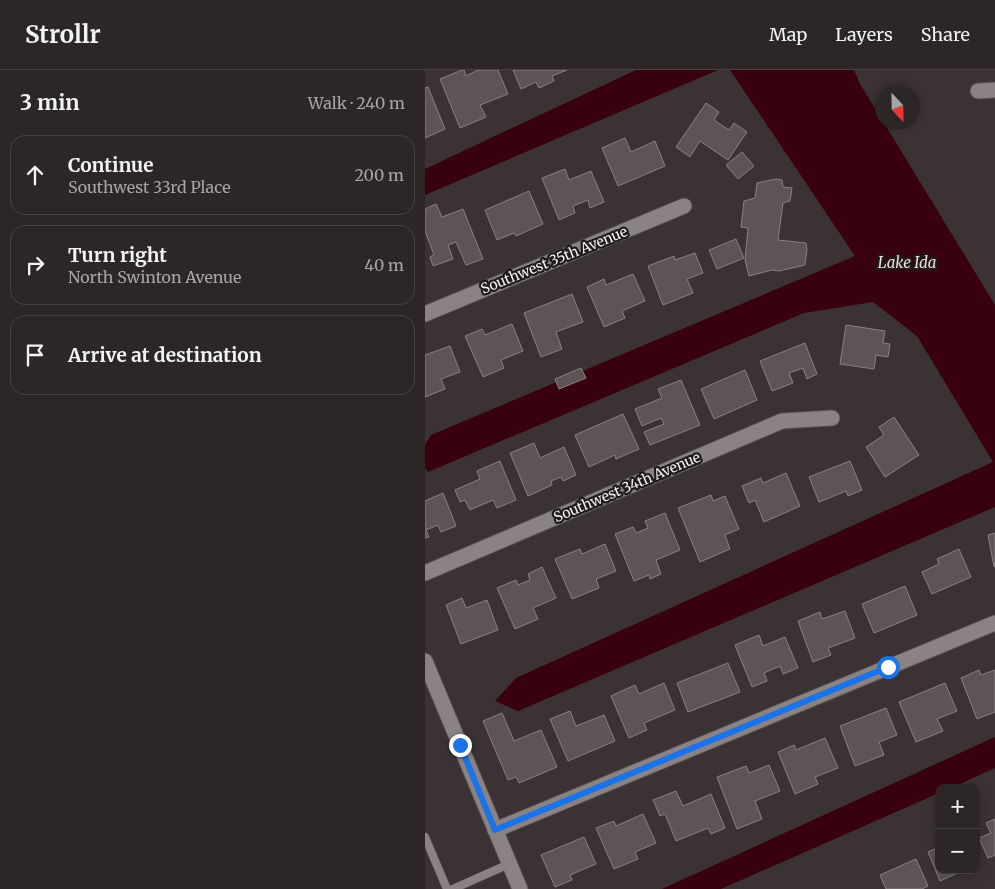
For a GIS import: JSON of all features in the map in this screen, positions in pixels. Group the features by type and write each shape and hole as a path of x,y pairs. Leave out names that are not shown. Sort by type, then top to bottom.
{"street":[{"path":"978,91 995,90"},
{"name":"Southwest 35th Avenue","path":"425,314 684,206"},
{"name":"Southwest 34th Avenue","path":"425,573 782,421 832,418"},
{"path":"495,830 995,623"},
{"path":"425,660 520,889"}],"lane":[{"path":"425,837 447,889"},
{"path":"453,889 509,864"}],"water":[{"path":"636,70 718,70 425,195 425,169"},
{"name":"Lake Ida","path":"730,70 854,70 875,109 875,130 888,130 995,305 995,507 518,711 495,701 516,678 993,462 917,336 873,302 804,313 428,472 425,468 425,445 431,435 855,256"},
{"path":"995,737 995,768 960,784 935,784 935,795 721,889 662,889"}],"building":[{"path":"464,70 466,76 478,70 498,70 508,94 480,105 486,117 460,128 440,79"},
{"path":"513,70 567,70 552,76 554,81 539,88 536,82 521,89"},
{"path":"428,87 445,129 425,138 425,88"},
{"path":"706,103 719,112 714,120 729,130 734,123 747,132 728,160 700,141 690,157 676,147"},
{"path":"625,138 631,152 655,141 665,166 618,186 602,148"},
{"path":"742,152 754,166 738,179 726,165"},
{"path":"565,169 569,180 591,171 604,202 590,208 588,200 573,206 575,213 559,220 542,178"},
{"path":"776,179 782,180 783,187 792,188 790,201 783,203 778,240 806,243 805,265 749,276 745,260 748,228 741,227 744,201 755,198 757,183"},
{"path":"529,191 543,224 516,236 514,233 497,240 485,210"},
{"path":"436,204 442,217 463,209 483,259 466,265 456,242 448,245 453,259 433,266 430,257 434,255 425,231 425,209"},
{"path":"736,239 744,258 717,269 709,250"},
{"path":"695,253 703,273 687,279 693,293 663,305 648,266 674,256 675,260"},
{"path":"633,274 645,301 622,311 625,318 604,327 587,287 604,279 606,285"},
{"path":"572,294 583,322 556,332 562,349 541,357 524,313"},
{"path":"512,324 523,351 501,360 504,368 483,377 465,336 482,329 485,335"},
{"path":"846,325 885,331 883,343 890,344 888,357 876,355 874,369 840,364"},
{"path":"805,343 817,374 807,379 803,368 789,373 793,383 772,391 760,361"},
{"path":"450,346 460,372 441,379 445,389 425,397 425,355"},
{"path":"581,368 586,378 559,389 555,379"},
{"path":"745,370 757,400 714,419 701,389"},
{"path":"681,380 700,425 650,445 644,432 664,424 661,418 642,426 635,409 662,398 658,389"},
{"path":"623,414 639,449 616,459 615,455 589,467 575,435"},
{"path":"894,417 919,455 885,477 866,447 884,435 879,427"},
{"path":"534,443 540,458 564,447 576,475 563,481 561,477 551,481 552,485 528,496 510,453"},
{"path":"500,461 516,500 497,508 493,500 470,510 465,500 460,502 455,490 480,479 477,471"},
{"path":"850,461 862,490 848,496 846,491 819,502 809,477"},
{"path":"786,473 800,506 764,522 755,500 749,503 742,486 761,478 763,483"},
{"path":"443,493 456,526 441,532 438,525 426,530 429,537 425,538 425,501"},
{"path":"711,495 713,501 725,496 739,529 725,535 730,549 700,562 678,508"},
{"path":"665,513 680,550 656,560 661,574 650,579 649,575 634,581 615,534 633,527 636,533 648,528 645,521"},
{"path":"995,533 995,567 994,567 988,535"},
{"path":"605,544 616,571 596,579 599,588 572,599 555,559 580,549 582,554"},
{"path":"959,549 971,577 932,594 922,572 939,564 937,559"},
{"path":"542,567 556,598 533,608 538,619 515,629 497,588 516,580 518,585 530,580 528,574"},
{"path":"905,586 917,615 874,633 862,604"},
{"path":"462,598 466,608 487,600 498,630 461,644 446,605"},
{"path":"845,611 855,638 828,648 831,655 813,662 798,621 820,612 822,619"},
{"path":"759,635 763,646 785,637 798,668 783,674 780,666 764,673 767,681 752,687 735,645"},
{"path":"728,663 740,692 688,712 677,683"},
{"path":"979,670 981,675 995,670 995,712 977,719 961,678"},
{"path":"664,683 675,710 644,723 647,730 629,738 611,696 635,685 639,694"},
{"path":"945,683 957,711 937,719 943,731 916,742 899,702"},
{"path":"886,708 897,735 879,742 884,755 855,766 840,726"},
{"path":"570,711 576,726 604,715 615,741 568,761 550,719"},
{"path":"502,713 514,741 541,730 557,767 519,783 516,777 508,780 483,721"},
{"path":"825,738 838,768 815,777 818,784 795,794 778,752 794,745 796,750"},
{"path":"769,765 780,791 755,801 762,819 737,829 717,777 746,766 749,773"},
{"path":"676,791 683,806 711,794 725,828 711,834 708,828 676,841 665,814 660,816 653,800"},
{"path":"643,814 656,843 635,852 638,859 614,869 596,828 614,821 616,826"},
{"path":"995,819 995,855 988,858 980,840 980,838 991,833 986,823"},
{"path":"584,837 596,864 570,875 572,880 555,887 541,855"},
{"path":"935,849 935,869 928,852"},
{"path":"916,859 928,886 922,889 886,889 880,875"},
{"path":"937,874 955,874 940,881"}],"route":[{"path":"460,745 495,830 888,667"}]}
